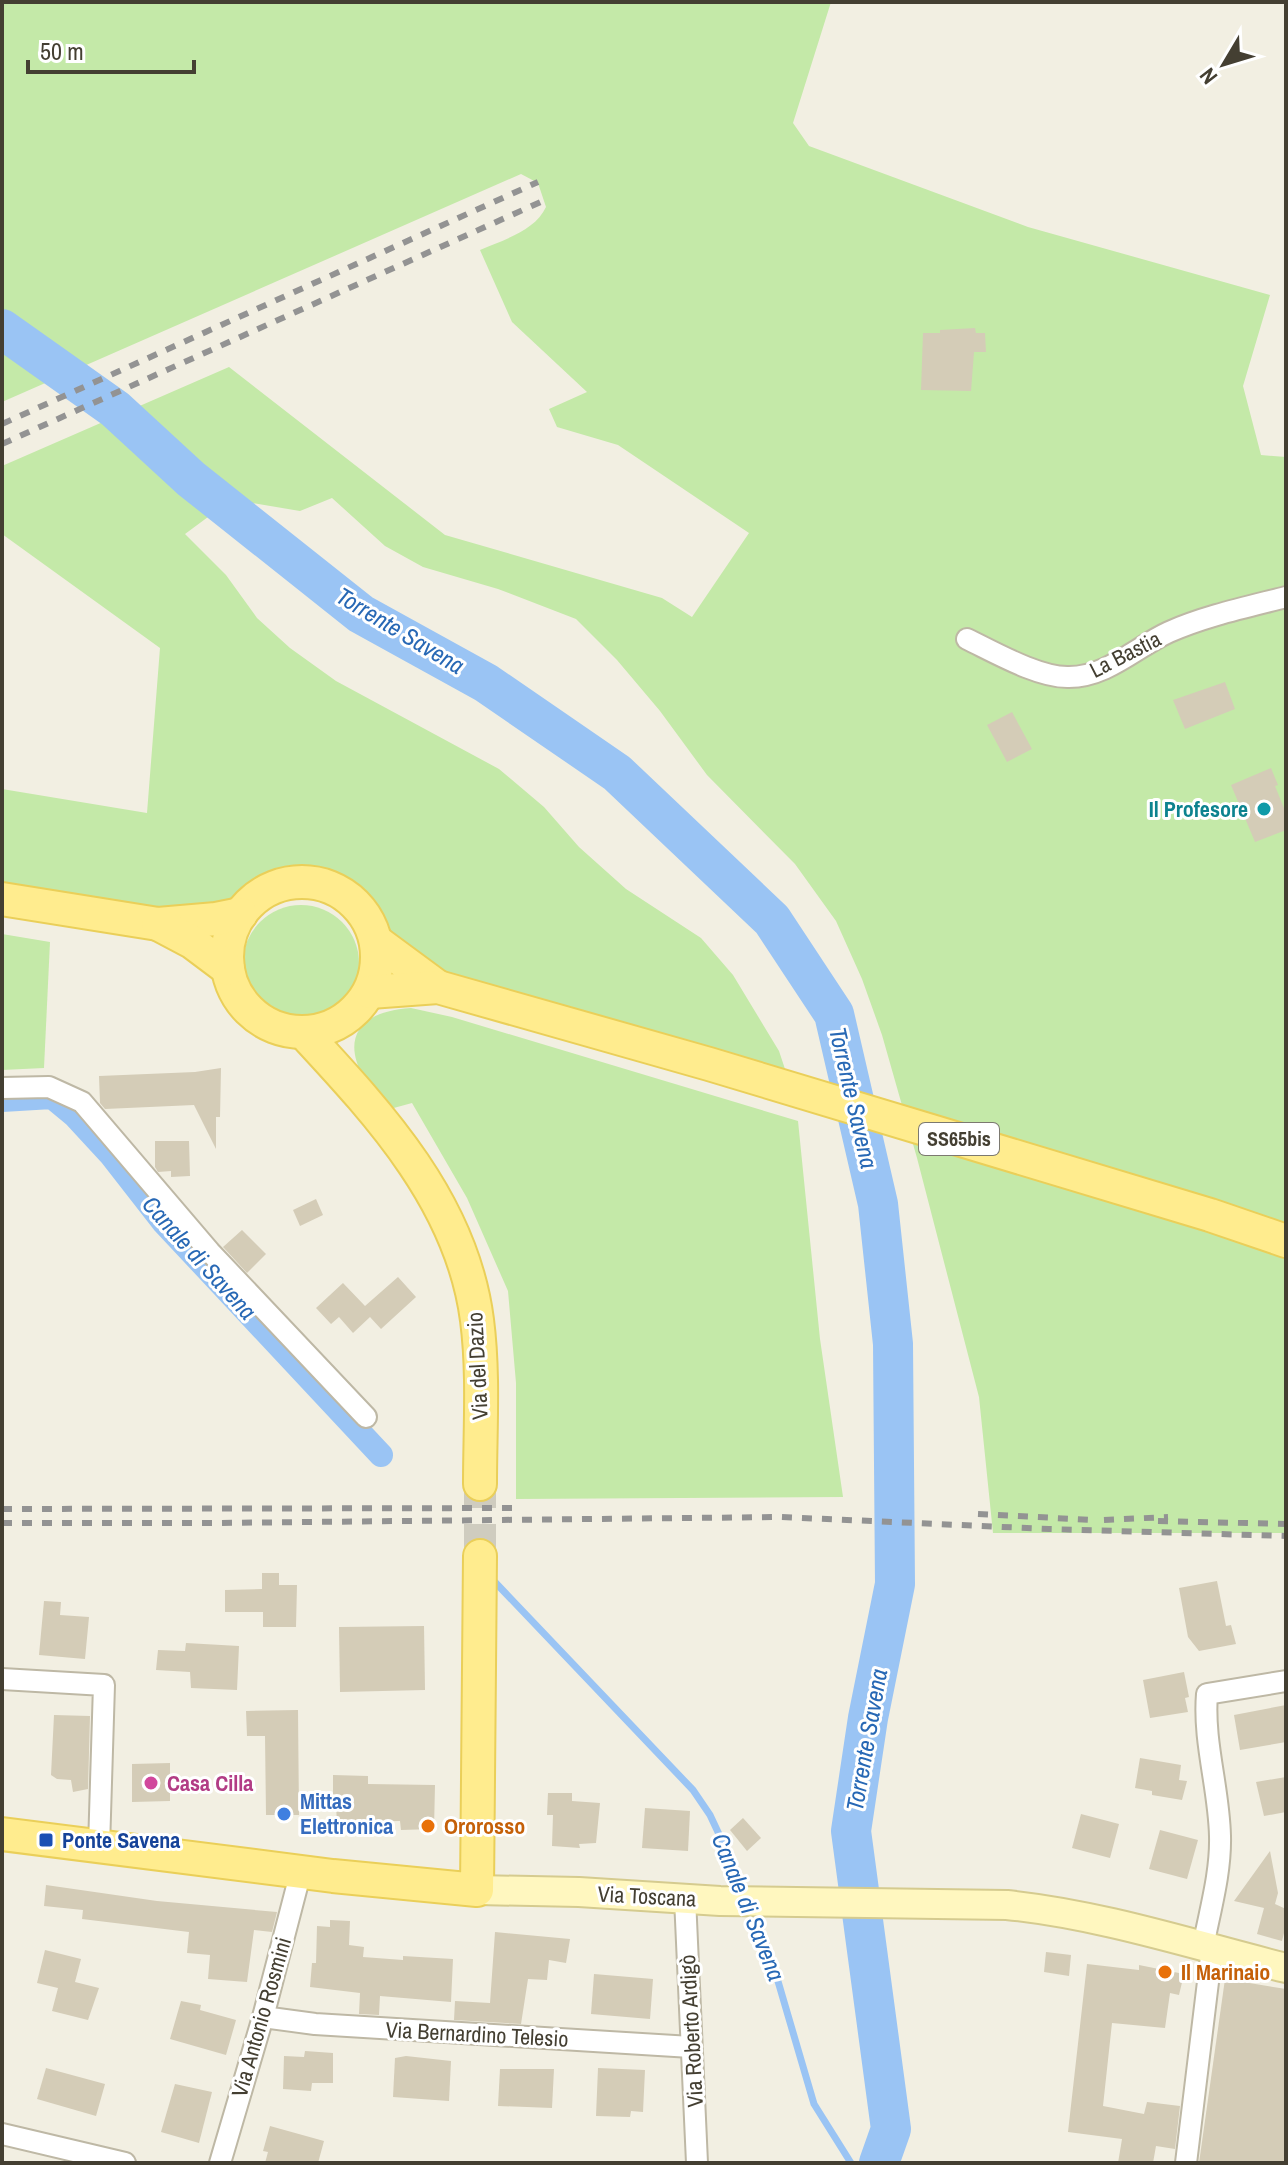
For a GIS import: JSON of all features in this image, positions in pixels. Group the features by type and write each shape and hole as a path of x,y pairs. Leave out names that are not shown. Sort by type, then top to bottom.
{"main road":[{"path":"296,881 318,883 338,891 356,904 369,922 377,942 377,968 370,992 348,1018 327,1029 304,1033 269,1025 242,1002 228,969 227,949 231,931 241,914 255,898 274,886 296,881"},
{"path":"2,899 158,924 241,914"},
{"path":"158,924 192,942 228,969"},
{"name":"SS65bis","path":"377,942 438,987"},
{"name":"SS65bis","path":"370,992 438,987 709,1064 1210,1215 1286,1241"},
{"name":"Via del Dazio","path":"348,1018 346,1044 357,1089"},
{"name":"Via del Dazio","path":"304,1033 396,1136 421,1173 458,1247 477,1318 481,1374 480,1484"},
{"path":"477,1890 480,1556"},
{"name":"Via Toscana","path":"2,1834 477,1890 720,1901 1007,1905 1055,1910 1286,1968"}],"street":[{"name":"La Bastia","path":"967,639 1005,657 1068,678 1107,668 1169,632 1286,597"},
{"path":"2,1088 49,1087 82,1102 210,1252 366,1417"},
{"path":"2,1679 104,1685 99,1847"},
{"path":"1186,2163 1220,1835 1205,1718 1207,1694 1286,1681"},
{"name":"Via Antonio Rosmini","path":"220,2163 263,2017 301,1871"},
{"name":"Via Roberto Ardigò","path":"685,1898 697,2163"},
{"name":"Via Bernardino Telesio","path":"263,2017 315,2024 691,2047"},
{"path":"2,2134 125,2163"}],"green space":[{"path":"2,2 831,2 793,123 809,146 1028,227 1270,295 1243,386 1261,455 1286,457 1286,1533 993,1533 979,1397 882,1035 862,979 836,921 795,864 707,775 660,711 617,660 576,619 498,589 423,567 385,546 332,498 300,511 252,503 208,517 185,534 226,575 257,618 290,648 336,681 499,769 544,807 579,847 626,889 701,938 733,975 779,1051 785,1069 430,968 384,933 365,901 351,889 317,874 298,872 269,877 221,907 188,912 2,884 2,789 147,813 160,648 2,534 2,466 229,367 445,535 662,598 692,617 749,533 618,445 557,427 549,409 587,392 512,322 480,250 526,229 546,207 538,183 521,174 2,402"},
{"path":"301,905 323,909 342,922 355,941 359,963 355,985 342,1004 323,1017 301,1021 279,1017 260,1004 247,985 243,963 247,941 260,922 279,909"},
{"path":"2,934 50,942 44,1068 2,1070"},
{"path":"411,1008 452,1017 798,1121 820,1339 843,1497 516,1499 516,1383 508,1291 467,1198 412,1103 390,1109 363,1076 356,1060 354,1045 358,1031 369,1020 386,1012"}],"building":[{"path":"975,328 976,333 985,333 986,352 974,352 971,391 921,390 923,333"},
{"path":"1225,682 1235,709 1185,729 1173,700"},
{"path":"1012,712 1032,749 1007,762 987,725"},
{"name":"Il Profesore","path":"1271,768 1286,813 1286,830 1255,842 1231,785"},
{"path":"221,1068 216,1149 194,1105 105,1109 100,1103 99,1076"},
{"path":"155,1141 189,1141 190,1176 171,1177 171,1171 158,1172 155,1167"},
{"path":"316,1199 323,1215 300,1226 293,1210"},
{"path":"242,1230 266,1254 247,1273 223,1247"},
{"path":"398,1277 416,1297 381,1329 370,1317 353,1333 339,1317 331,1324 316,1308 343,1283 365,1306"},
{"path":"262,1573 279,1573 279,1585 297,1585 296,1627 263,1627 263,1612 225,1612 225,1590 262,1589"},
{"path":"1217,1581 1226,1626 1231,1625 1236,1644 1199,1651 1188,1637 1179,1588"},
{"path":"44,1601 61,1602 60,1615 89,1617 85,1659 39,1655"},
{"path":"424,1626 425,1690 340,1692 339,1627"},
{"path":"186,1643 239,1646 237,1690 191,1688 190,1672 156,1670 158,1650 185,1651"},
{"path":"1184,1672 1189,1697 1185,1698 1188,1712 1150,1718 1143,1680"},
{"path":"1286,1705 1286,1742 1240,1750 1234,1715"},
{"path":"298,1710 299,1815 266,1815 265,1736 247,1736 246,1711"},
{"path":"54,1715 90,1716 88,1789 73,1792 71,1780 57,1779 51,1775"},
{"path":"1140,1758 1181,1765 1179,1780 1187,1781 1182,1800 1152,1795 1152,1791 1135,1788"},
{"name":"Casa Cilla","path":"170,1763 170,1801 132,1802 132,1764"},
{"path":"333,1775 368,1776 368,1784 435,1785 434,1829 401,1830 400,1821 337,1822 336,1806 333,1807"},
{"path":"1286,1777 1286,1812 1264,1816 1256,1782"},
{"path":"548,1793 572,1793 572,1801 600,1803 596,1843 579,1844 580,1848 552,1846 553,1815 547,1815"},
{"path":"645,1808 690,1811 688,1851 642,1848"},
{"path":"1081,1814 1119,1824 1110,1858 1072,1848"},
{"path":"743,1818 761,1838 747,1851 730,1830"},
{"path":"1160,1830 1198,1840 1187,1879 1149,1869"},
{"path":"1270,1851 1278,1893 1275,1904 1286,1909 1282,1941 1257,1934 1264,1908 1234,1901"},
{"path":"46,1885 157,1901 277,1912 272,1932 254,1930 247,1982 208,1979 210,1955 187,1953 189,1932 82,1919 83,1910 44,1906"},
{"path":"330,1920 350,1921 349,1945 364,1947 363,1957 453,1959 451,2002 380,1996 379,2015 359,2014 360,1993 310,1987 312,1963 316,1963 317,1926 330,1927"},
{"path":"495,1932 570,1939 566,1963 549,1960 547,1980 528,1979 521,2024 454,2020 455,2001 490,2003"},
{"path":"45,1950 81,1959 75,1982 99,1988 88,2020 52,2011 58,1988 37,1983"},
{"path":"1046,1952 1071,1955 1069,1976 1044,1972"},
{"path":"1087,1964 1139,1970 1139,1965 1184,1974 1179,1995 1170,1993 1165,2028 1112,2023 1103,2106 1144,2114 1147,2102 1180,2106 1175,2149 1156,2146 1153,2163 1118,2163 1122,2139 1068,2132"},
{"path":"594,1974 653,1979 650,2019 591,2014"},
{"path":"1225,1979 1286,1989 1286,2163 1199,2163"},
{"path":"181,2001 201,2005 200,2010 236,2020 226,2055 170,2039"},
{"path":"305,2051 333,2053 333,2083 312,2083 311,2091 283,2089 284,2056 304,2057"},
{"path":"406,2056 451,2061 449,2101 393,2097 395,2058"},
{"path":"46,2068 105,2084 96,2116 37,2099"},
{"path":"598,2068 645,2070 643,2112 631,2111 630,2117 596,2116"},
{"path":"500,2069 554,2069 552,2108 498,2106"},
{"path":"175,2084 212,2092 199,2143 161,2132"},
{"path":"270,2126 324,2141 318,2163 265,2163 268,2152 263,2151"}],"waterway":[{"name":"Torrente Savena","path":"2,329 115,409 191,479 361,614 486,683 617,773 772,920 834,1014 878,1204 893,1344 895,1584 868,1718 851,1831 891,2129 879,2163"},
{"name":"Canale di Savena","path":"2,1100 52,1097 75,1116 111,1155 164,1223 381,1455"},
{"name":"Canale di Savena","path":"492,1579 693,1790 710,1815 747,1894"},
{"name":"Canale di Savena","path":"753,1909 770,1954 814,2104 851,2163"}],"tunnel":[{"path":"480,1484 480,1556"}],"railway":[{"path":"2,424 538,182"},
{"path":"2,444 545,200"},
{"path":"2,1509 518,1508"},
{"path":"978,1514 1094,1520"},
{"path":"2,1523 781,1517 1286,1536"},
{"path":"1104,1520 1168,1517"},
{"path":"1158,1521 1286,1524"}],"place":[{"name":"Il Profesore","path":"1264,809"},
{"name":"Casa Cilla","path":"151,1783"},
{"name":"Mittas Elettronica","path":"284,1814"},
{"name":"Ororosso","path":"428,1826"},
{"name":"Ponte Savena","path":"46,1840"},
{"name":"Il Marinaio","path":"1165,1972"}]}
